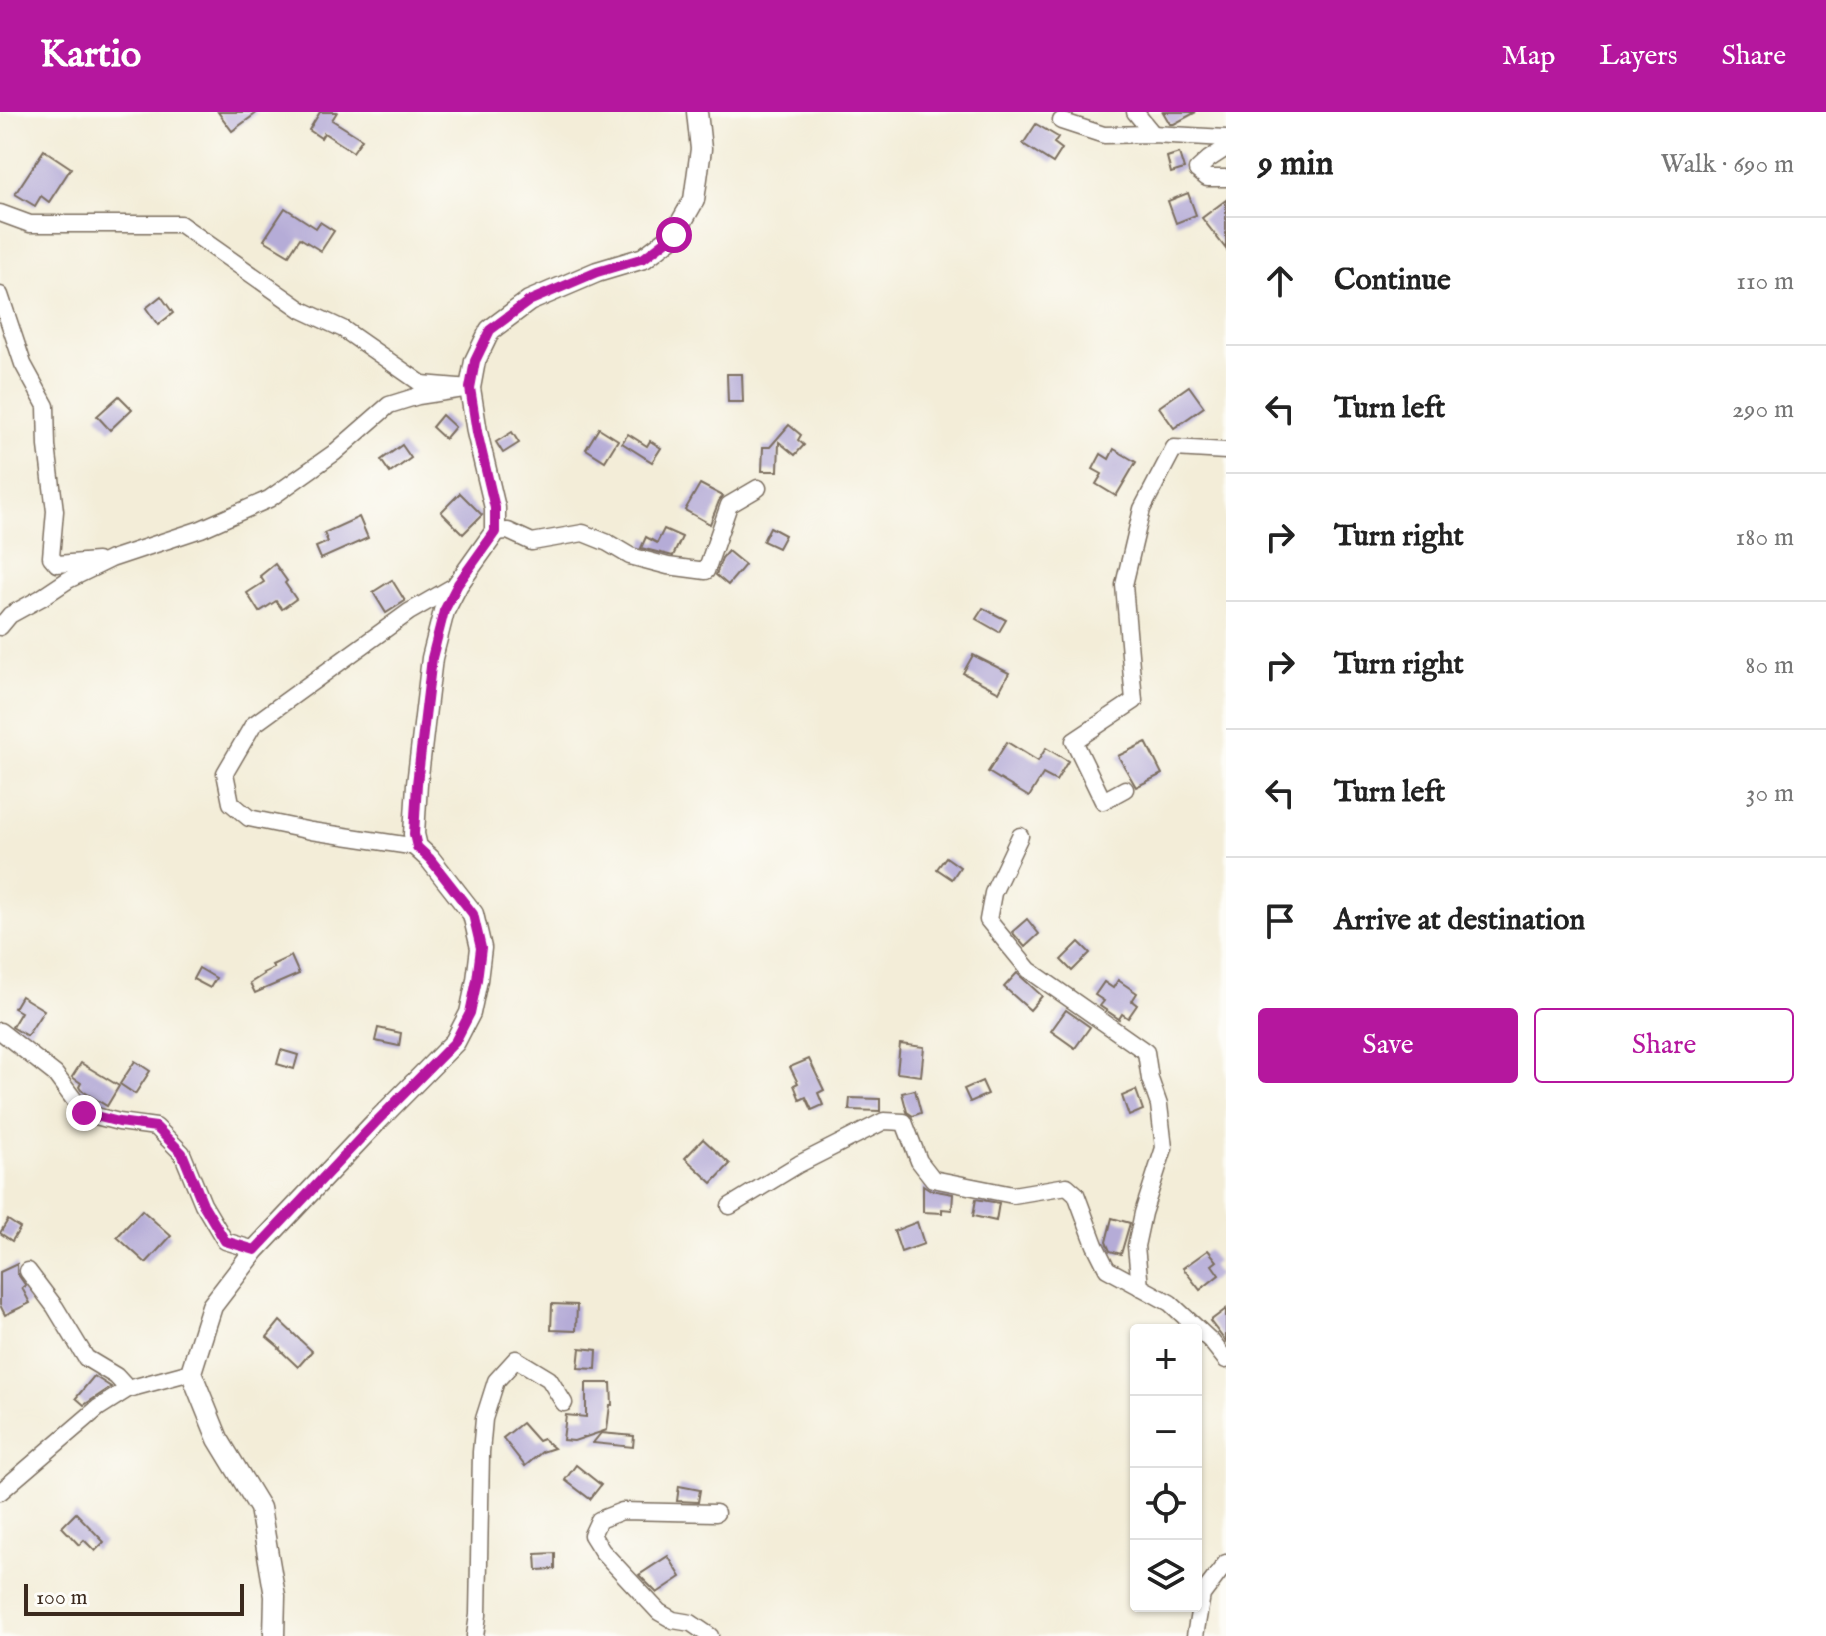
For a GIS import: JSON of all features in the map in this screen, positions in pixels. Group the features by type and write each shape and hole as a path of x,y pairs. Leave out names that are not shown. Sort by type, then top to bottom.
{"street":[{"path":"417,847 414,834 417,784 432,658 444,611 458,584 495,532 495,508 470,388 475,361 490,330 529,301 597,272 644,258 674,235 694,200 701,149 697,112"},
{"path":"1135,112 1153,134"},
{"path":"1061,121 1104,135 1226,138"},
{"path":"1226,148 1197,170 1207,178 1226,178"},
{"path":"0,213 30,224 180,224 302,310 343,329 422,384 470,388"},
{"path":"0,295 23,364 46,406 47,446 55,511 51,557 57,564 111,559"},
{"path":"0,627 10,615 68,580 111,559 201,529 269,499 334,453 389,405 418,396 470,388"},
{"path":"1125,789 1103,801 1074,741 1134,701 1124,585 1142,509 1174,448 1226,451"},
{"path":"495,532 508,531 532,542 583,533 630,556 668,566 706,571 729,505 758,488"},
{"path":"274,1636 275,1596 260,1508 218,1439 191,1372 212,1306 255,1250 455,1042 470,1013 481,948 473,914 417,847 249,818 231,803 225,773 253,725 409,612 458,584"},
{"path":"1020,836 993,893 988,920 1029,970 1146,1052 1150,1079 1159,1105 1164,1148 1136,1246 1140,1287"},
{"path":"0,1031 55,1074 84,1113 156,1127 182,1153 203,1204 225,1241 255,1250"},
{"path":"730,1206 799,1164 884,1121 904,1122 919,1161 933,1179 1013,1195 1067,1186 1076,1194 1107,1269 1170,1303 1211,1341 1226,1360"},
{"path":"28,1271 55,1307 86,1358 116,1376 128,1389"},
{"path":"475,1636 481,1452 484,1419 496,1381 516,1359 549,1379 564,1403"},
{"path":"0,1492 98,1408 128,1389 191,1372"},
{"path":"710,1636 691,1623 673,1620 659,1612 602,1551 592,1535 599,1520 622,1511 716,1513"},
{"path":"1195,1636 1202,1595 1226,1563"}],"building":[{"path":"218,112 258,112 232,131"},
{"path":"320,112 337,112 332,120 362,139 353,152 324,133 321,138 309,130"},
{"path":"1163,112 1196,112 1170,124"},
{"path":"1036,124 1058,137 1054,143 1062,149 1053,163 1023,144"},
{"path":"44,150 71,168 49,202 41,196 35,206 15,194"},
{"path":"1179,153 1184,169 1171,173 1167,157"},
{"path":"1188,193 1196,215 1176,223 1168,201"},
{"path":"1226,200 1226,249 1202,218"},
{"path":"285,208 316,228 320,222 334,231 321,251 300,238 289,255 264,240"},
{"path":"161,296 173,313 158,325 146,308"},
{"path":"727,374 742,374 743,402 728,402"},
{"path":"1189,386 1204,407 1174,428 1159,407"},
{"path":"119,396 132,409 110,430 97,416"},
{"path":"442,415 455,427 445,439 432,427"},
{"path":"789,425 801,435 798,440 804,445 795,455 779,442 778,471 762,471 763,447 770,447"},
{"path":"599,428 618,440 605,461 586,449"},
{"path":"512,432 519,443 503,453 496,442"},
{"path":"628,434 647,446 650,441 661,448 652,462 622,443"},
{"path":"402,445 411,458 390,473 381,460"},
{"path":"1114,449 1136,462 1116,496 1096,484 1102,474 1093,469 1101,454 1109,459"},
{"path":"700,484 723,496 710,524 685,510"},
{"path":"460,493 482,515 463,534 441,512"},
{"path":"359,517 368,538 321,559 316,547 328,542 324,533"},
{"path":"770,527 785,535 778,548 763,541"},
{"path":"664,529 682,537 673,556 641,548 646,537 657,543"},
{"path":"728,551 745,565 728,585 716,575"},
{"path":"275,564 296,599 282,609 276,601 259,612 247,593 264,582 260,576"},
{"path":"392,580 405,601 386,613 373,592"},
{"path":"983,608 1006,620 999,632 976,619"},
{"path":"973,655 1009,673 999,692 963,673"},
{"path":"1007,742 1038,761 1046,748 1068,761 1056,781 1043,774 1029,797 988,772"},
{"path":"1146,742 1162,774 1136,787 1118,756"},
{"path":"946,857 960,867 952,879 937,869"},
{"path":"1027,919 1039,934 1025,947 1012,932"},
{"path":"1079,942 1090,953 1072,971 1061,960"},
{"path":"291,956 299,974 255,993 250,983 274,968 272,965"},
{"path":"199,968 216,978 210,988 193,979"},
{"path":"1017,973 1042,996 1030,1010 1004,987"},
{"path":"1118,980 1137,993 1132,1001 1137,1005 1128,1018 1122,1014 1119,1019 1100,1006 1104,1001 1095,995 1104,982 1113,988"},
{"path":"21,996 44,1010 27,1036 12,1027 21,1012 14,1008"},
{"path":"1066,1010 1090,1027 1075,1048 1051,1031"},
{"path":"378,1028 401,1033 399,1046 375,1041"},
{"path":"900,1044 924,1047 921,1076 897,1073"},
{"path":"281,1050 298,1055 294,1069 277,1064"},
{"path":"809,1059 824,1090 818,1093 823,1105 812,1110 806,1097 800,1100 794,1085 798,1083 790,1067"},
{"path":"135,1061 150,1071 135,1094 120,1084"},
{"path":"81,1063 119,1086 107,1106 81,1090 81,1083 72,1077"},
{"path":"982,1081 988,1094 970,1102 964,1089"},
{"path":"915,1090 921,1113 913,1116 907,1112 902,1093"},
{"path":"1136,1090 1143,1110 1129,1116 1122,1096"},
{"path":"850,1098 880,1099 880,1111 849,1110"},
{"path":"703,1139 730,1164 712,1183 685,1158"},
{"path":"923,1185 931,1190 953,1194 952,1210 923,1212"},
{"path":"976,1199 999,1203 996,1221 973,1216"},
{"path":"142,1210 171,1236 146,1263 117,1237"},
{"path":"1112,1218 1130,1223 1121,1254 1110,1251 1106,1242"},
{"path":"8,1220 20,1228 12,1241 0,1233"},
{"path":"917,1222 924,1244 901,1252 894,1231"},
{"path":"1208,1250 1217,1261 1212,1265 1219,1275 1200,1290 1183,1268"},
{"path":"17,1264 17,1273 26,1286 22,1288 30,1303 5,1315 0,1305 0,1272"},
{"path":"552,1304 577,1305 576,1331 551,1330"},
{"path":"1226,1309 1226,1342 1210,1321"},
{"path":"280,1321 312,1351 298,1367 267,1337"},
{"path":"580,1348 597,1350 596,1369 578,1368"},
{"path":"94,1376 111,1387 84,1405 76,1398"},
{"path":"586,1383 611,1383 612,1405 607,1430 574,1441 563,1440 566,1415 586,1417"},
{"path":"522,1423 538,1441 543,1439 554,1448 542,1452 525,1466 503,1438"},
{"path":"601,1433 634,1436 633,1447 593,1443"},
{"path":"576,1465 601,1485 590,1499 565,1480"},
{"path":"679,1486 700,1490 698,1502 677,1501"},
{"path":"76,1513 104,1542 95,1551 84,1540 79,1545 62,1527"},
{"path":"555,1553 555,1569 537,1570 536,1554"},
{"path":"668,1556 681,1577 657,1593 639,1575"}],"route":[{"path":"84,1113 156,1127 182,1153 203,1204 225,1241 255,1250 455,1042 470,1013 481,948 473,914 417,847 414,834 432,658 444,611 458,584 495,532 495,508 470,388 475,361 490,330 529,301 597,272 644,258 674,235"}]}
